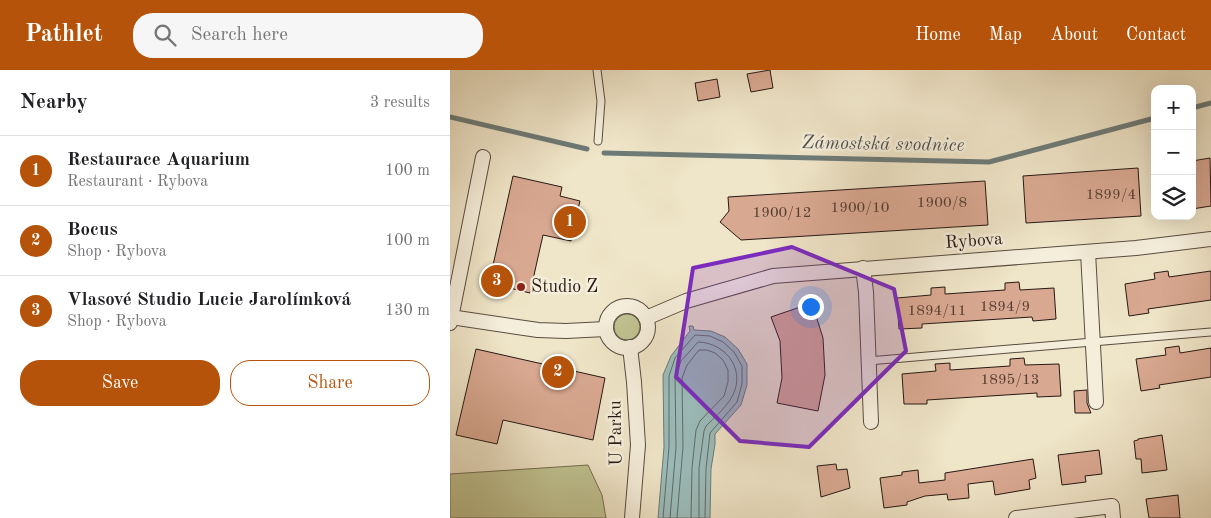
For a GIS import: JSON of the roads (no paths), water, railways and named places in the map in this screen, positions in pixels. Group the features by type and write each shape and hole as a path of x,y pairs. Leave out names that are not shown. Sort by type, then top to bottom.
{"street":[{"path":"483,157 450,319 538,330 606,329"},
{"name":"Rybova","path":"646,318 686,301 773,276 1136,248 1211,239"},
{"path":"1088,252 1096,402"},
{"path":"863,268 871,422"},
{"path":"631,306 637,308 646,318 648,324 646,337 636,346 617,345 612,341 606,329 609,316 619,308 631,306"},
{"name":"U Parku","path":"630,347 638,445 632,518"},
{"path":"1016,518 1112,506 1113,518"}],"lane":[{"path":"597,70 601,101 598,142"},
{"path":"868,361 1211,332"}],"water":[{"path":"689,326 693,326 694,330 711,331 725,337 738,349 747,364 747,385 741,405 715,434 711,469 710,518 658,518 664,447 663,375 671,356 690,331"}],"waterway":[{"name":"Zámostská svodnice","path":"1196,107 1211,103"},
{"name":"Zámostská svodnice","path":"450,117 587,149"},
{"name":"Zámostská svodnice","path":"604,153 989,162 1151,119"}],"place":[{"name":"Restaurace Aquarium","path":"570,222"},
{"name":"Vlasové Studio Lucie Jarolímková","path":"497,281"},
{"name":"Studio Z","path":"521,287"},
{"name":"Bocus","path":"558,372"}]}
